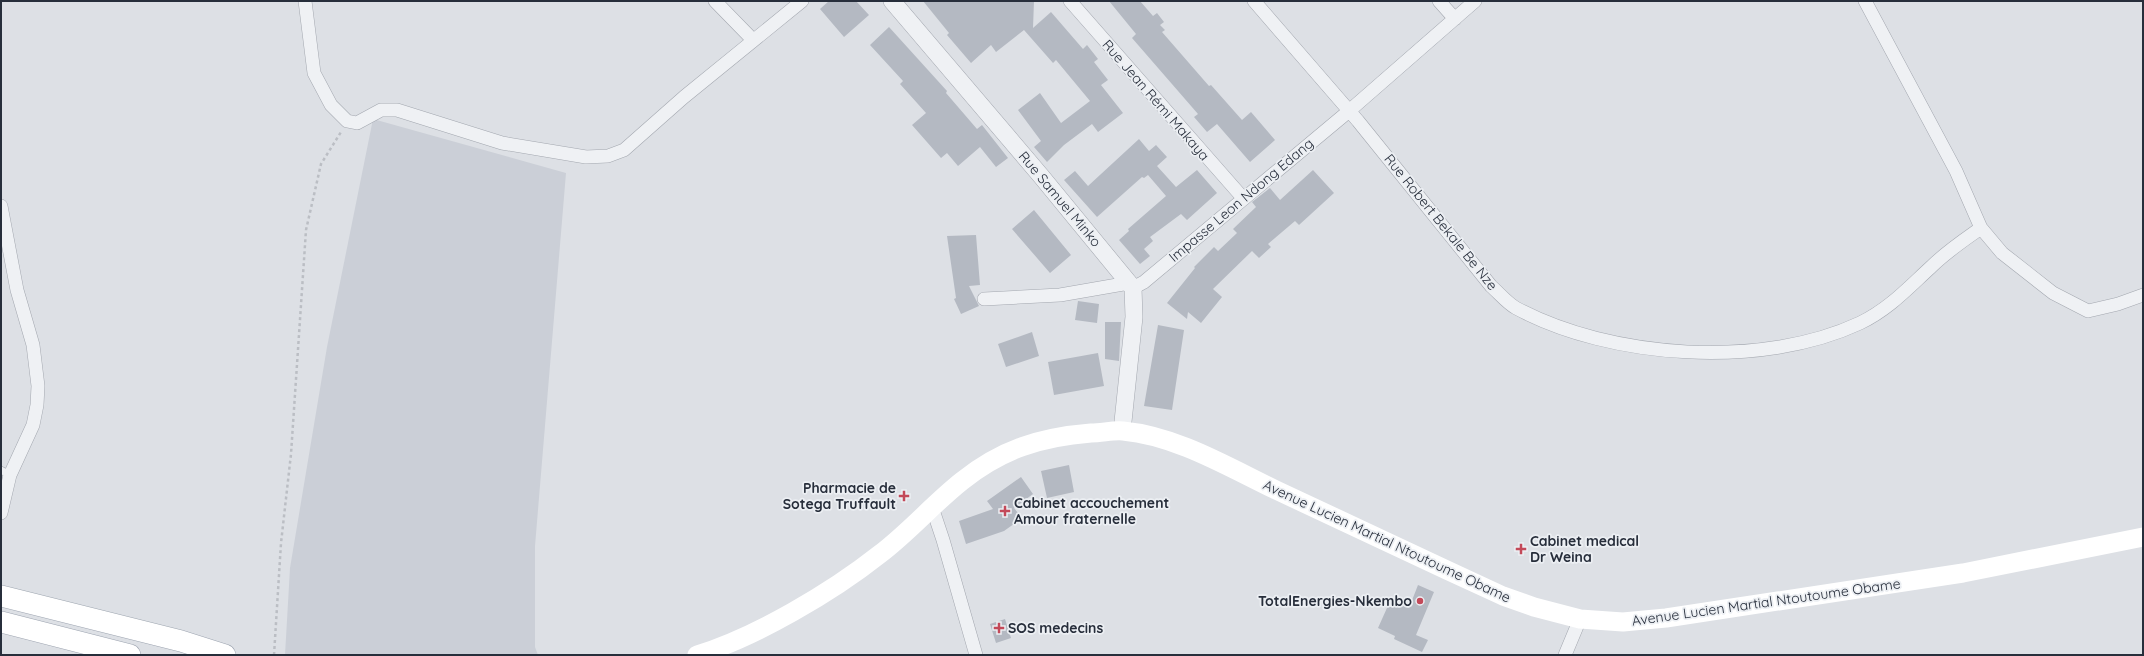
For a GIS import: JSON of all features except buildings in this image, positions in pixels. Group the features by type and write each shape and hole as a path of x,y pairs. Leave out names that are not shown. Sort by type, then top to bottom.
{"main road":[{"name":"Avenue Lucien Martial Ntoutoume Obame","path":"698,655 740,639 821,594 882,553 966,478 993,460 1018,447 1047,438 1066,435 1122,431 1180,446 1503,596 1534,607 1580,619 1623,622 1666,618 1963,573 2143,537"},
{"path":"1,596 181,641 225,655"},
{"path":"1,622 130,655"}],"street":[{"path":"305,1 314,73 331,105 347,121 357,123 381,110 397,110 502,143 586,157 608,156 624,150 753,40 802,1"},
{"path":"715,1 753,40"},
{"name":"Rue Samuel Minko","path":"892,1 1031,164 1131,285"},
{"name":"Rue Jean Rémi Makaya","path":"1070,1 1243,198"},
{"name":"Rue Robert Bekale Be Nze","path":"1254,1 1349,111 1468,260 1491,286 1515,307 1544,321 1578,332 1644,347 1727,353 1762,349 1830,334 1860,323 1886,308 1932,266 1981,228"},
{"path":"1439,1 1455,19"},
{"name":"Impasse Leon Ndong Edang","path":"1131,285 1144,282 1349,111 1475,1"},
{"path":"1865,1 1956,171 1981,228 2002,253 2025,273 2074,305 2088,311 2118,304 2143,295"},
{"path":"1,206 17,290 33,345 38,386 37,405 33,425 6,473 1,513"},
{"path":"984,300 1060,295 1131,285 1134,317 1122,431"},
{"path":"932,507 976,655"},
{"path":"1565,655 1580,619"}],"path":[{"path":"274,655 306,230 321,164 347,121"}],"shaded area":[{"path":"373,119 566,173 535,546 535,647 538,655 285,655 290,568 327,347"}],"place":[{"name":"Pharmacie de Sotega Truffault","path":"904,496"},
{"name":"Cabinet accouchement Amour fraternelle","path":"1005,511"},
{"name":"Cabinet medical Dr Weina","path":"1521,549"},
{"name":"TotalEnergies-Nkembo","path":"1420,601"},
{"name":"SOS medecins","path":"999,628"}]}
